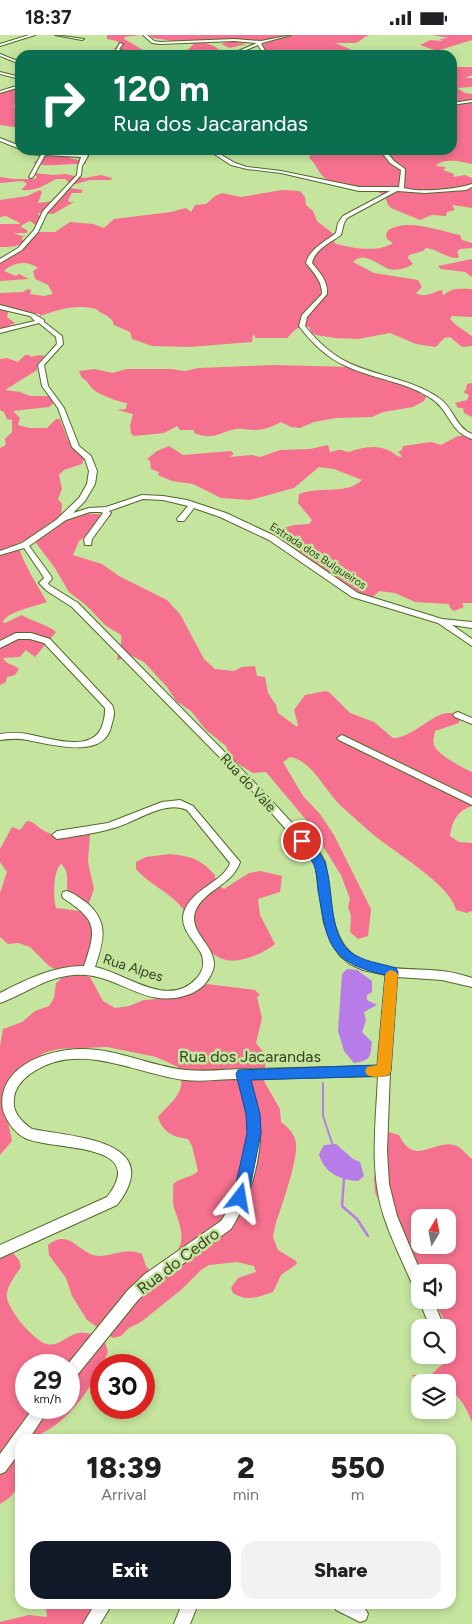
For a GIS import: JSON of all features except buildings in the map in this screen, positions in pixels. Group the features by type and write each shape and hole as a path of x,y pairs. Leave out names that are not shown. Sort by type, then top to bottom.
{"street":[{"path":"0,45 33,35"},
{"path":"57,35 82,39"},
{"path":"146,35 153,42 160,43 234,40 260,43"},
{"path":"243,50 289,35"},
{"path":"260,43 264,50"},
{"path":"120,50 117,49 121,44"},
{"path":"0,55 15,61"},
{"path":"0,59 6,57"},
{"path":"0,73 15,77"},
{"path":"0,92 15,88"},
{"path":"457,103 472,101"},
{"path":"0,139 15,146"},
{"path":"31,177 43,155"},
{"path":"0,261 15,253 36,231 45,212 79,175 80,166 85,155"},
{"path":"219,155 247,168 281,172 358,189 438,191 466,188 472,185"},
{"path":"386,155 392,162 403,169 398,189 345,217 341,223 339,234 317,249 309,259 309,263 323,279 325,291 323,299 305,315 302,325 319,345 344,363 394,379 436,398 445,405 456,427 472,437"},
{"path":"0,307 32,315 42,321 58,336 60,344 41,365 45,386 62,408 76,447 88,458 93,471 91,484 82,499 61,520 25,545 0,553"},
{"path":"0,331 42,321"},
{"path":"147,502 154,501 156,497"},
{"name":"Estrada dos Bulgueiros","path":"61,520 89,509 103,509 133,499 156,497 192,505 223,515 272,538 355,595 440,621 472,643"},
{"path":"82,499 84,506 89,509"},
{"path":"181,519 192,505"},
{"path":"88,543 107,513 103,509"},
{"name":"Rua do Vale","path":"25,545 47,576 48,579 43,583 48,590 64,597 75,605 250,783 316,856 320,863 330,928 336,944 344,954 369,967 392,972"},
{"path":"440,621 472,625"},
{"path":"0,645 16,636 31,636 47,641 110,711 105,733 90,742 63,744 18,734 0,737"},
{"path":"458,715 472,721"},
{"path":"342,738 472,802"},
{"name":"Rua Alpes","path":"0,998 42,979 63,972 88,970 103,973 144,991 158,994 179,994 195,987 206,973 208,961 189,925 189,912 200,896 233,869 235,862 190,808 180,803 165,804 105,827 57,835"},
{"path":"67,895 85,906 92,913 97,924 98,936 88,970"},
{"path":"411,1265 390,1216 383,1185 381,1151 384,1071 392,972 438,975 472,983"},
{"name":"Rua dos Jacarandas","path":"0,1251 105,1205 120,1193 124,1182 122,1161 115,1154 105,1149 29,1133 18,1129 9,1122 3,1113 1,1105 2,1095 7,1085 33,1065 79,1054 101,1055 171,1073 243,1074 384,1071"},
{"name":"Rua do Cedro","path":"80,1360 133,1295 150,1279 226,1225 232,1218 240,1198 254,1133 253,1114 243,1074"},
{"path":"24,1434 34,1419"},
{"path":"0,1467 15,1446"},
{"path":"91,1624 101,1609"},
{"path":"182,1624 188,1609"},
{"path":"351,1609 360,1614"}],"shaded area":[{"path":"107,35 140,35 125,37 124,39 142,50 114,50 119,44 117,41 107,39"},
{"path":"149,35 369,36 356,43 335,43 350,50 260,50 259,47 269,41 247,40 238,42 246,44 230,48 221,44 231,41 203,42 219,50 187,50 194,44 153,38"},
{"path":"432,35 472,35 472,40 439,50 420,45 430,40 442,41 440,39 449,38"},
{"path":"457,67 472,67 472,75 465,78 472,78 472,87 457,88"},
{"path":"15,88 15,105 13,106 15,107 15,127 0,125 0,92"},
{"path":"457,88 465,93 472,94 472,164 448,161 439,163 436,166 445,167 443,170 454,174 453,177 465,175 472,178 472,208 452,205 455,210 447,212 446,216 432,215 420,220 391,208 385,196 378,192 342,185 328,180 309,158 310,155 457,155"},
{"path":"45,155 72,155 70,158 86,162 85,164 52,165 33,163"},
{"path":"34,173 65,174 84,178 101,175 112,178 111,180 90,180 72,185 65,179 56,179 31,190 21,190 27,184 23,181 0,183 0,177 35,179 37,177"},
{"path":"70,188 83,190 81,193 72,193 68,200 69,202 74,202 53,214 38,213 41,219 37,226 30,221 21,227 27,230 27,233 13,233 25,237 21,238 24,241 22,243 13,247 0,247 0,224 20,223 6,216 0,217 0,200 27,196 40,190 42,192 38,203 53,201"},
{"path":"282,190 300,191 305,197 306,205 313,211 317,221 336,236 334,242 336,244 365,249 380,248 393,243 387,239 388,230 405,225 414,225 460,235 462,240 472,243 472,248 460,249 457,252 459,257 457,258 449,257 426,248 423,251 409,255 408,258 413,264 399,269 392,270 371,259 362,257 353,262 374,273 418,280 422,287 416,293 420,295 443,290 442,294 444,295 453,290 472,289 472,317 452,316 450,319 472,336 472,346 462,347 450,337 444,338 436,347 416,344 390,333 358,339 335,338 316,335 312,333 309,327 302,327 296,329 287,338 256,338 253,334 252,342 190,347 152,346 132,339 130,332 114,325 109,317 96,309 81,307 61,309 40,316 40,314 8,312 7,317 15,323 0,330 0,293 23,292 28,289 31,290 30,294 44,296 53,294 48,285 35,279 33,271 38,268 34,265 16,264 4,271 16,276 19,274 29,279 0,281 0,260 25,245 33,232 55,232 70,222 93,224 104,228 114,219 171,212 186,208 191,212 195,205 206,204 222,193 241,197"},
{"path":"472,259 472,277 465,272 441,269 438,266"},
{"path":"25,355 31,357 45,356 37,364 37,370 5,390 20,392 30,396 49,396 55,402 49,407 13,411 20,418 18,425 30,428 47,428 56,419 60,419 68,440 82,454 84,459 82,464 64,470 59,475 62,489 58,499 62,504 61,517 82,513 112,515 79,541 73,555 102,564 119,576 167,600 180,614 204,659 215,669 234,671 242,667 255,666 257,676 265,677 268,693 276,705 278,713 297,727 294,710 305,695 325,691 329,692 350,713 374,722 393,738 411,732 445,713 453,713 461,717 459,723 435,731 433,741 435,747 442,754 472,772 472,806 456,817 450,836 459,842 472,843 472,911 467,913 456,910 452,900 443,889 369,831 341,806 312,770 305,764 290,757 283,762 303,796 320,814 334,835 371,909 368,936 358,939 350,932 351,916 348,907 350,899 341,875 307,821 266,772 253,773 232,760 226,746 206,730 191,711 176,701 167,687 144,662 132,656 117,660 121,635 105,625 87,606 69,592 55,568 33,539 17,543 27,566 47,602 15,612 5,618 3,622 5,623 22,615 56,632 35,657 26,650 20,657 3,658 6,662 19,669 15,675 7,677 6,682 0,685 0,448 6,445 5,439 12,432 12,420 7,419 4,412 0,410 0,359 7,358 18,362"},
{"path":"274,365 352,367 417,390 421,395 427,395 424,401 413,407 383,412 372,417 336,418 314,422 300,428 291,427 281,422 262,429 236,429 207,436 194,433 194,430 180,430 177,426 164,433 134,436 131,434 130,426 133,414 117,410 126,409 127,403 120,402 95,391 82,378 79,371 95,369 112,373 127,369 171,369 185,371 198,368"},
{"path":"472,383 472,417 464,413 463,408 458,408 455,403 467,400 469,395 463,392 466,390 467,384"},
{"path":"472,435 472,603 462,603 464,607 454,611 450,608 449,604 415,602 395,593 379,591 373,597 355,597 344,592 330,577 267,533 294,525 309,524 312,520 298,503 299,494 340,489 356,485 362,480 334,469 319,467 294,488 250,500 221,498 193,484 172,481 158,475 159,472 151,469 150,461 147,459 157,451 169,446 183,455 231,451 234,454 229,457 252,455 260,457 280,450 310,449 328,445 330,452 339,450 349,452 364,448 380,447 401,457 398,452 402,450 403,446 431,442 441,445 458,436"},
{"path":"27,821 54,835 66,836 90,833 88,862 94,889 89,903 86,904 68,894 67,874 61,864 56,872 54,885 56,908 80,911 89,920 95,939 87,964 82,967 57,970 49,966 30,947 18,943 8,944 0,937 0,893 7,872 0,862 0,849 12,827 20,830"},
{"path":"170,854 190,857 200,862 215,875 215,883 224,889 249,873 260,871 282,876 280,892 258,899 260,915 275,944 265,951 244,959 231,961 220,958 211,952 178,903 136,869 136,862 146,857"},
{"path":"347,969 357,970 372,981 372,992 367,995 367,1000 377,1005 364,1012 366,1021 362,1032 372,1042 370,1055 364,1061 354,1063 344,1051 338,1031 342,974"},
{"path":"77,975 90,977 103,1001 115,1008 129,1006 144,1000 168,998 176,994 185,995 207,984 255,990 260,995 257,997 262,1018 256,1043 266,1055 264,1081 280,1109 281,1122 291,1131 296,1143 292,1173 273,1237 278,1250 296,1261 297,1264 281,1275 273,1292 253,1298 238,1296 233,1293 231,1288 238,1278 256,1272 254,1266 237,1262 209,1265 141,1322 129,1328 121,1336 113,1338 87,1320 72,1296 66,1278 49,1255 48,1245 56,1240 69,1240 92,1255 99,1256 131,1251 142,1254 146,1266 151,1272 164,1267 162,1261 177,1251 181,1239 173,1205 173,1184 198,1171 192,1146 188,1139 169,1133 165,1130 158,1117 174,1100 180,1089 181,1076 178,1067 156,1057 107,1047 58,1049 44,1053 17,1071 4,1103 12,1141 0,1155 0,1046 3,1029 22,1022 35,1011 49,1006 54,998 56,983 62,978"},
{"path":"389,1132 399,1135 411,1149 418,1151 447,1144 454,1145 472,1159 472,1422 463,1403 456,1396 456,1374 432,1374 444,1364 456,1364 456,1319 443,1319 438,1309 456,1309 456,1264 415,1264 410,1255 407,1239 383,1212 375,1192 374,1178 381,1143"},
{"path":"336,1144 353,1159 360,1162 364,1176 358,1181 339,1177 329,1171 321,1161 319,1154 324,1145"},
{"path":"13,1253 19,1260 21,1267 9,1286 7,1298 12,1310 29,1332 42,1342 51,1345 75,1334 90,1334 104,1341 108,1352 107,1354 90,1354 90,1387 80,1400 80,1354 15,1354 15,1419 64,1419 42,1434 15,1434 15,1491 0,1504 0,1258"},
{"path":"46,1609 101,1609 89,1624 0,1624 0,1622 29,1615 47,1617"}],"waterway":[{"path":"323,1083 323,1116 333,1146"},
{"path":"344,1179 342,1206 357,1219 368,1236"}],"slow traffic":[{"path":"372,1071 384,1071 391,975"}],"route":[{"path":"240,1198 248,1168 254,1133 253,1114 243,1074 384,1071 392,972 369,967 355,961 344,954 336,944 330,928 320,863 302,841"}]}
